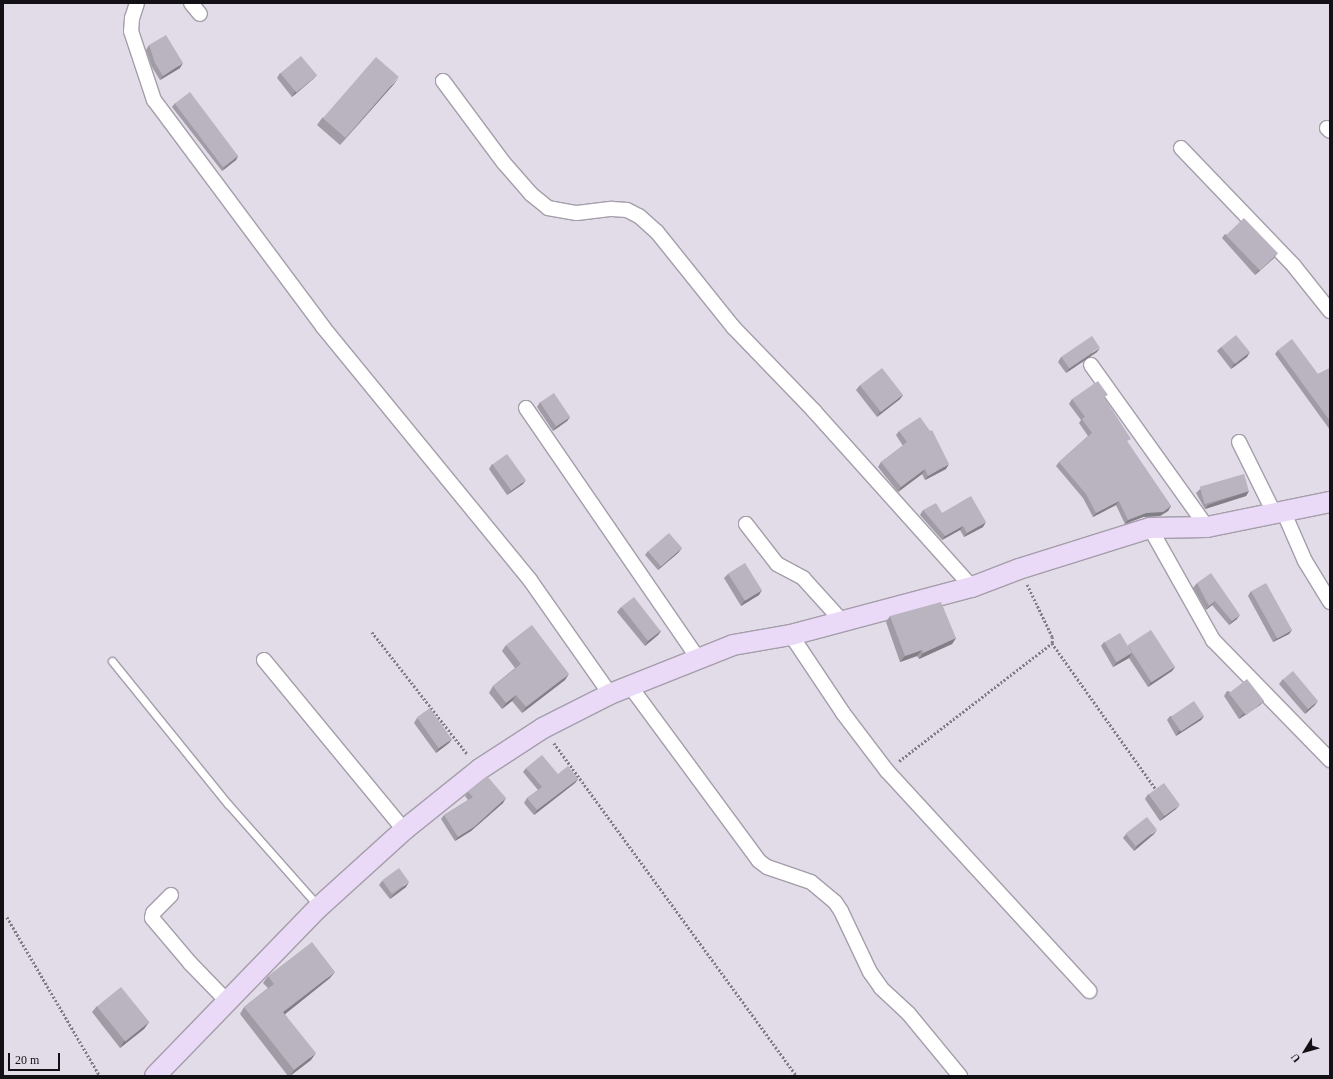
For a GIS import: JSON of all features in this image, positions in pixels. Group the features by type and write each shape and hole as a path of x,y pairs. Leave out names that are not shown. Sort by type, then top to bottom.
{"main road":[{"path":"155,1076 226,1000 319,907 404,830 480,769 543,728 610,694 699,660 733,645 790,635 972,587 1019,569 1150,528 1207,527 1279,514 1330,502"}],"street":[{"path":"137,3 132,18 131,31 154,100 324,327 530,580 610,694"},
{"path":"190,3 200,14"},
{"path":"443,80 504,163 531,194 548,208 577,213 612,209 627,210 639,216 657,232 733,327 814,411 972,587"},
{"path":"1181,148 1294,266 1330,310"},
{"path":"1091,365 1207,527"},
{"path":"526,408 699,660"},
{"path":"1238,442 1305,561 1330,602"},
{"path":"746,524 777,564 804,578 842,621"},
{"path":"1150,528 1213,640 1330,760"},
{"path":"790,635 843,713 887,771 1089,991"},
{"path":"264,660 404,830"},
{"path":"630,686 759,861 767,867 811,882 834,902 841,911 870,972 881,988 908,1013 960,1076"},
{"path":"171,895 153,913 152,918 181,953 226,1000"}],"lane":[{"path":"112,661 228,804 319,907"}],"path":[{"path":"1019,569 1052,637 1052,643 1160,795"},
{"path":"372,632 480,769"},
{"path":"887,771 1052,643"},
{"path":"543,728 796,1076"},
{"path":"7,917 100,1076"}],"building":[{"path":"166,35 183,63 163,76 155,63 149,45"},
{"path":"301,56 317,75 296,93 280,73"},
{"path":"376,57 399,77 346,138 323,118"},
{"path":"190,92 238,156 223,167 175,103"},
{"path":"1244,218 1278,253 1260,271 1226,235"},
{"path":"1236,335 1250,352 1235,364 1221,347"},
{"path":"1092,336 1100,348 1069,368 1061,357"},
{"path":"1292,339 1318,374 1330,368 1330,421 1278,350"},
{"path":"882,368 903,395 881,412 860,385"},
{"path":"1098,381 1108,395 1104,397 1131,439 1127,441 1171,506 1163,512 1146,513 1128,520 1119,501 1096,513 1086,494 1059,462 1092,433 1082,419 1085,417 1072,399"},
{"path":"554,393 570,417 556,427 540,403"},
{"path":"920,417 930,431 932,430 949,464 928,476 925,469 901,487 881,462 907,442 899,431"},
{"path":"507,454 526,480 511,490 492,465"},
{"path":"1244,474 1249,491 1205,504 1200,487"},
{"path":"971,496 986,522 967,533 963,526 945,536 923,510 936,503 942,513"},
{"path":"669,533 682,548 661,566 648,551"},
{"path":"745,563 762,590 745,601 728,574"},
{"path":"1211,573 1240,615 1232,621 1215,601 1209,606 1197,583"},
{"path":"1266,583 1292,630 1277,638 1251,591"},
{"path":"634,597 660,631 648,641 621,607"},
{"path":"941,602 956,638 923,653 922,650 905,656 890,616"},
{"path":"532,625 569,674 526,707 516,695 506,703 493,686 521,664 506,645"},
{"path":"1151,630 1175,667 1151,682 1128,645"},
{"path":"1120,633 1132,653 1116,662 1105,642"},
{"path":"1293,671 1318,701 1308,709 1283,679"},
{"path":"1247,679 1264,701 1246,715 1229,693"},
{"path":"1194,701 1204,716 1181,732 1171,717"},
{"path":"430,708 452,739 439,748 417,717"},
{"path":"542,755 558,774 568,766 578,779 537,810 527,798 542,787 526,768"},
{"path":"487,776 506,798 474,827 458,837 444,815 473,797 468,792"},
{"path":"1164,783 1180,805 1164,816 1149,794"},
{"path":"1147,817 1157,830 1136,846 1126,834"},
{"path":"399,868 409,882 392,894 382,880"},
{"path":"312,942 335,972 283,1012 316,1053 294,1070 244,1007 274,984 268,976"},
{"path":"121,987 149,1022 125,1041 97,1007"}]}
